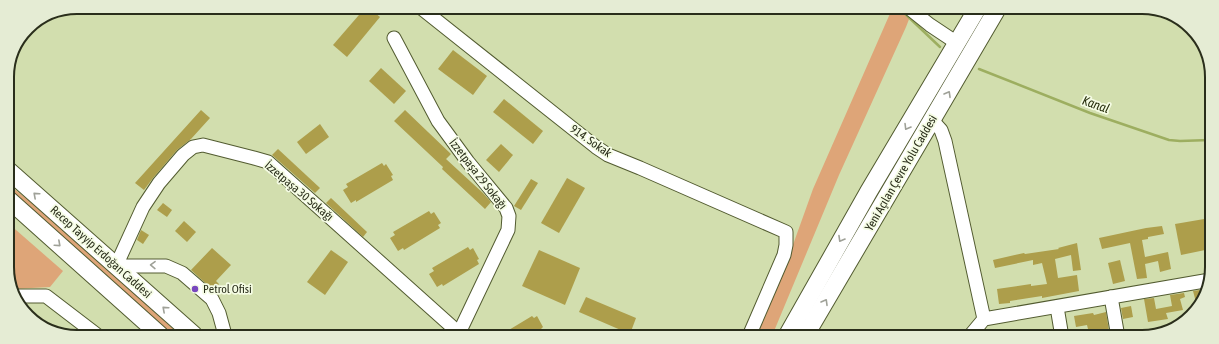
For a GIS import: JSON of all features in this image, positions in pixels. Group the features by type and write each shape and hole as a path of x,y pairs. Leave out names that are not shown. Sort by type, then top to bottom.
{"main road":[{"name":"Yeni Açılan Çevre Yolu Caddesi","path":"790,330 868,191 974,14"},
{"name":"Yeni Açılan Çevre Yolu Caddesi","path":"810,330 994,14"},
{"name":"Recep Tayyip Erdoğan Caddesi","path":"14,175 188,330"},
{"name":"Recep Tayyip Erdoğan Caddesi","path":"14,204 154,330"}],"street":[{"name":"914. Sokak","path":"429,14 608,155 786,232 784,255 752,330"},
{"path":"916,14 957,43"},
{"name":"İzzetpaşa 29 Sokağı","path":"394,38 438,121 468,162 506,208 509,216 508,230 460,330"},
{"path":"932,120 941,130 945,141 984,319"},
{"name":"İzzetpaşa 30 Sokağı","path":"116,266 143,207 159,183 188,150 197,146 208,146 268,162 454,330"},
{"path":"116,266 166,266 182,273 212,299 224,330"},
{"path":"974,330 984,319 1203,281"},
{"path":"22,296 46,296 90,330"},
{"path":"1111,297 1117,330"},
{"path":"1057,307 1061,330"}],"shaded area":[{"path":"890,14 911,14 839,175 774,330 757,330 794,242 813,189"},
{"path":"14,189 52,219 174,330 163,330 14,196"},
{"path":"14,228 63,271 50,287 18,289 14,267"}],"building":[{"path":"360,14 376,14 380,17 347,57 333,45"},
{"path":"453,50 487,76 473,95 438,69"},
{"path":"381,68 406,91 394,104 369,81"},
{"path":"504,99 543,131 533,144 493,112"},
{"path":"201,110 210,118 191,139 177,150 144,190 135,183"},
{"path":"405,110 451,154 446,159 491,202 485,209 394,121"},
{"path":"320,124 329,137 306,154 297,142"},
{"path":"501,144 513,155 499,172 486,160"},
{"path":"278,149 320,188 315,193 272,155"},
{"path":"382,163 384,166 386,164 393,175 391,176 393,180 356,202 356,200 351,203 343,190 348,187 346,184"},
{"path":"567,178 585,188 559,233 541,223"},
{"path":"531,179 538,183 521,210 514,206"},
{"path":"331,198 367,232 363,237 326,203"},
{"path":"163,203 172,210 167,217 157,210"},
{"path":"429,211 431,214 434,212 441,223 438,225 440,228 404,250 403,248 398,251 390,238 395,235 393,232"},
{"path":"1205,219 1205,250 1181,255 1175,224"},
{"path":"184,221 196,232 187,242 175,231"},
{"path":"1162,226 1164,234 1148,237 1148,239 1142,240 1145,257 1168,252 1171,269 1160,272 1158,261 1145,264 1147,278 1137,279 1130,243 1102,249 1099,238"},
{"path":"141,230 149,235 143,244 137,240"},
{"path":"1077,243 1081,270 1073,271 1071,255 1055,259 1058,278 1077,275 1079,291 999,304 997,289 1031,284 1031,286 1047,284 1042,263 1033,265 1033,260 995,268 993,260 1024,253 1059,249 1058,248"},
{"path":"468,247 470,250 473,248 479,259 477,260 479,264 443,286 442,284 437,287 429,274 434,271 432,268"},
{"path":"212,248 231,265 216,281 219,284 213,290 191,270"},
{"path":"331,250 348,262 325,295 307,282"},
{"path":"539,250 580,268 565,305 522,286"},
{"path":"1120,260 1125,281 1113,284 1108,263"},
{"path":"1200,290 1195,300 1193,291"},
{"path":"1184,293 1185,297 1180,299 1183,310 1166,313 1168,319 1148,322 1144,299 1154,298 1156,309 1172,306 1170,295"},
{"path":"586,297 636,318 632,330 621,330 579,312"},
{"path":"1131,306 1133,317 1123,319 1121,308"},
{"path":"1106,312 1109,330 1088,330 1087,325 1076,327 1074,316 1093,313 1094,315"},
{"path":"532,316 534,318 537,316 543,327 542,330 509,330"}],"waterway":[{"name":"Kanal","path":"905,14 940,47"},
{"name":"Kanal","path":"979,69 1090,113 1169,140 1205,140"}],"place":[{"name":"Petrol Ofisi","path":"195,289"}]}
